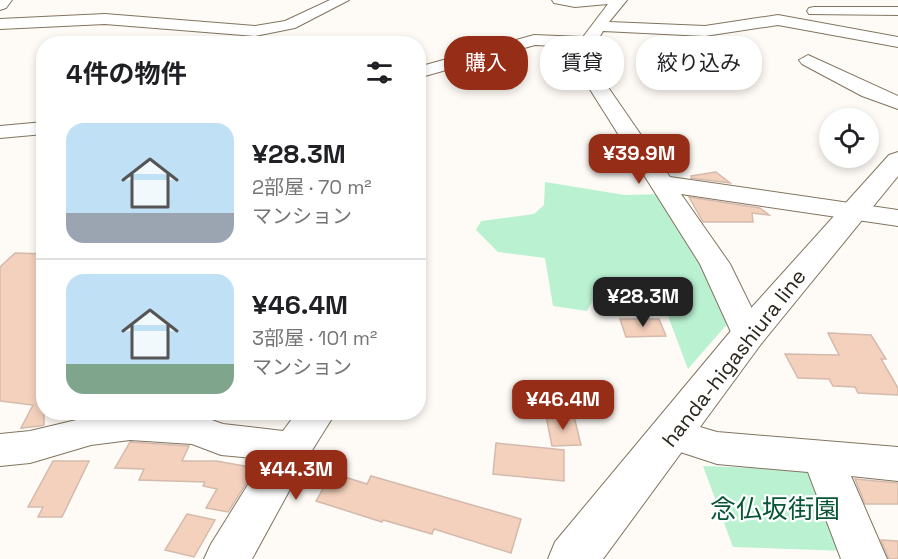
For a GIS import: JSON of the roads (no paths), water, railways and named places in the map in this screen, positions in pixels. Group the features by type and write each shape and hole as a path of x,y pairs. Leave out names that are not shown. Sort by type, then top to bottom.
{"main road":[{"path":"0,5 3,0"},
{"name":"handa-higashiura line","path":"573,559 674,434 748,335 898,160"}],"street":[{"path":"0,24 105,19 255,31 289,25 342,0"},
{"path":"559,0 606,0"},
{"path":"620,0 594,34 582,56 583,64 715,264 748,335"},
{"path":"798,6 807,12 898,11"},
{"path":"736,13 898,42"},
{"path":"426,71 534,40 594,34 705,31 778,20"},
{"path":"808,60 869,92 898,102"},
{"path":"0,132 36,129"},
{"path":"664,184 898,218"},
{"path":"227,559 292,449 312,420"},
{"path":"0,450 30,447 91,430 130,425 195,429 221,439 270,444 292,449"},
{"path":"674,434 717,448 898,464"},
{"path":"824,459 864,559"}],"park label":[{"name":"念仏坂街園","path":"775,509"}]}
